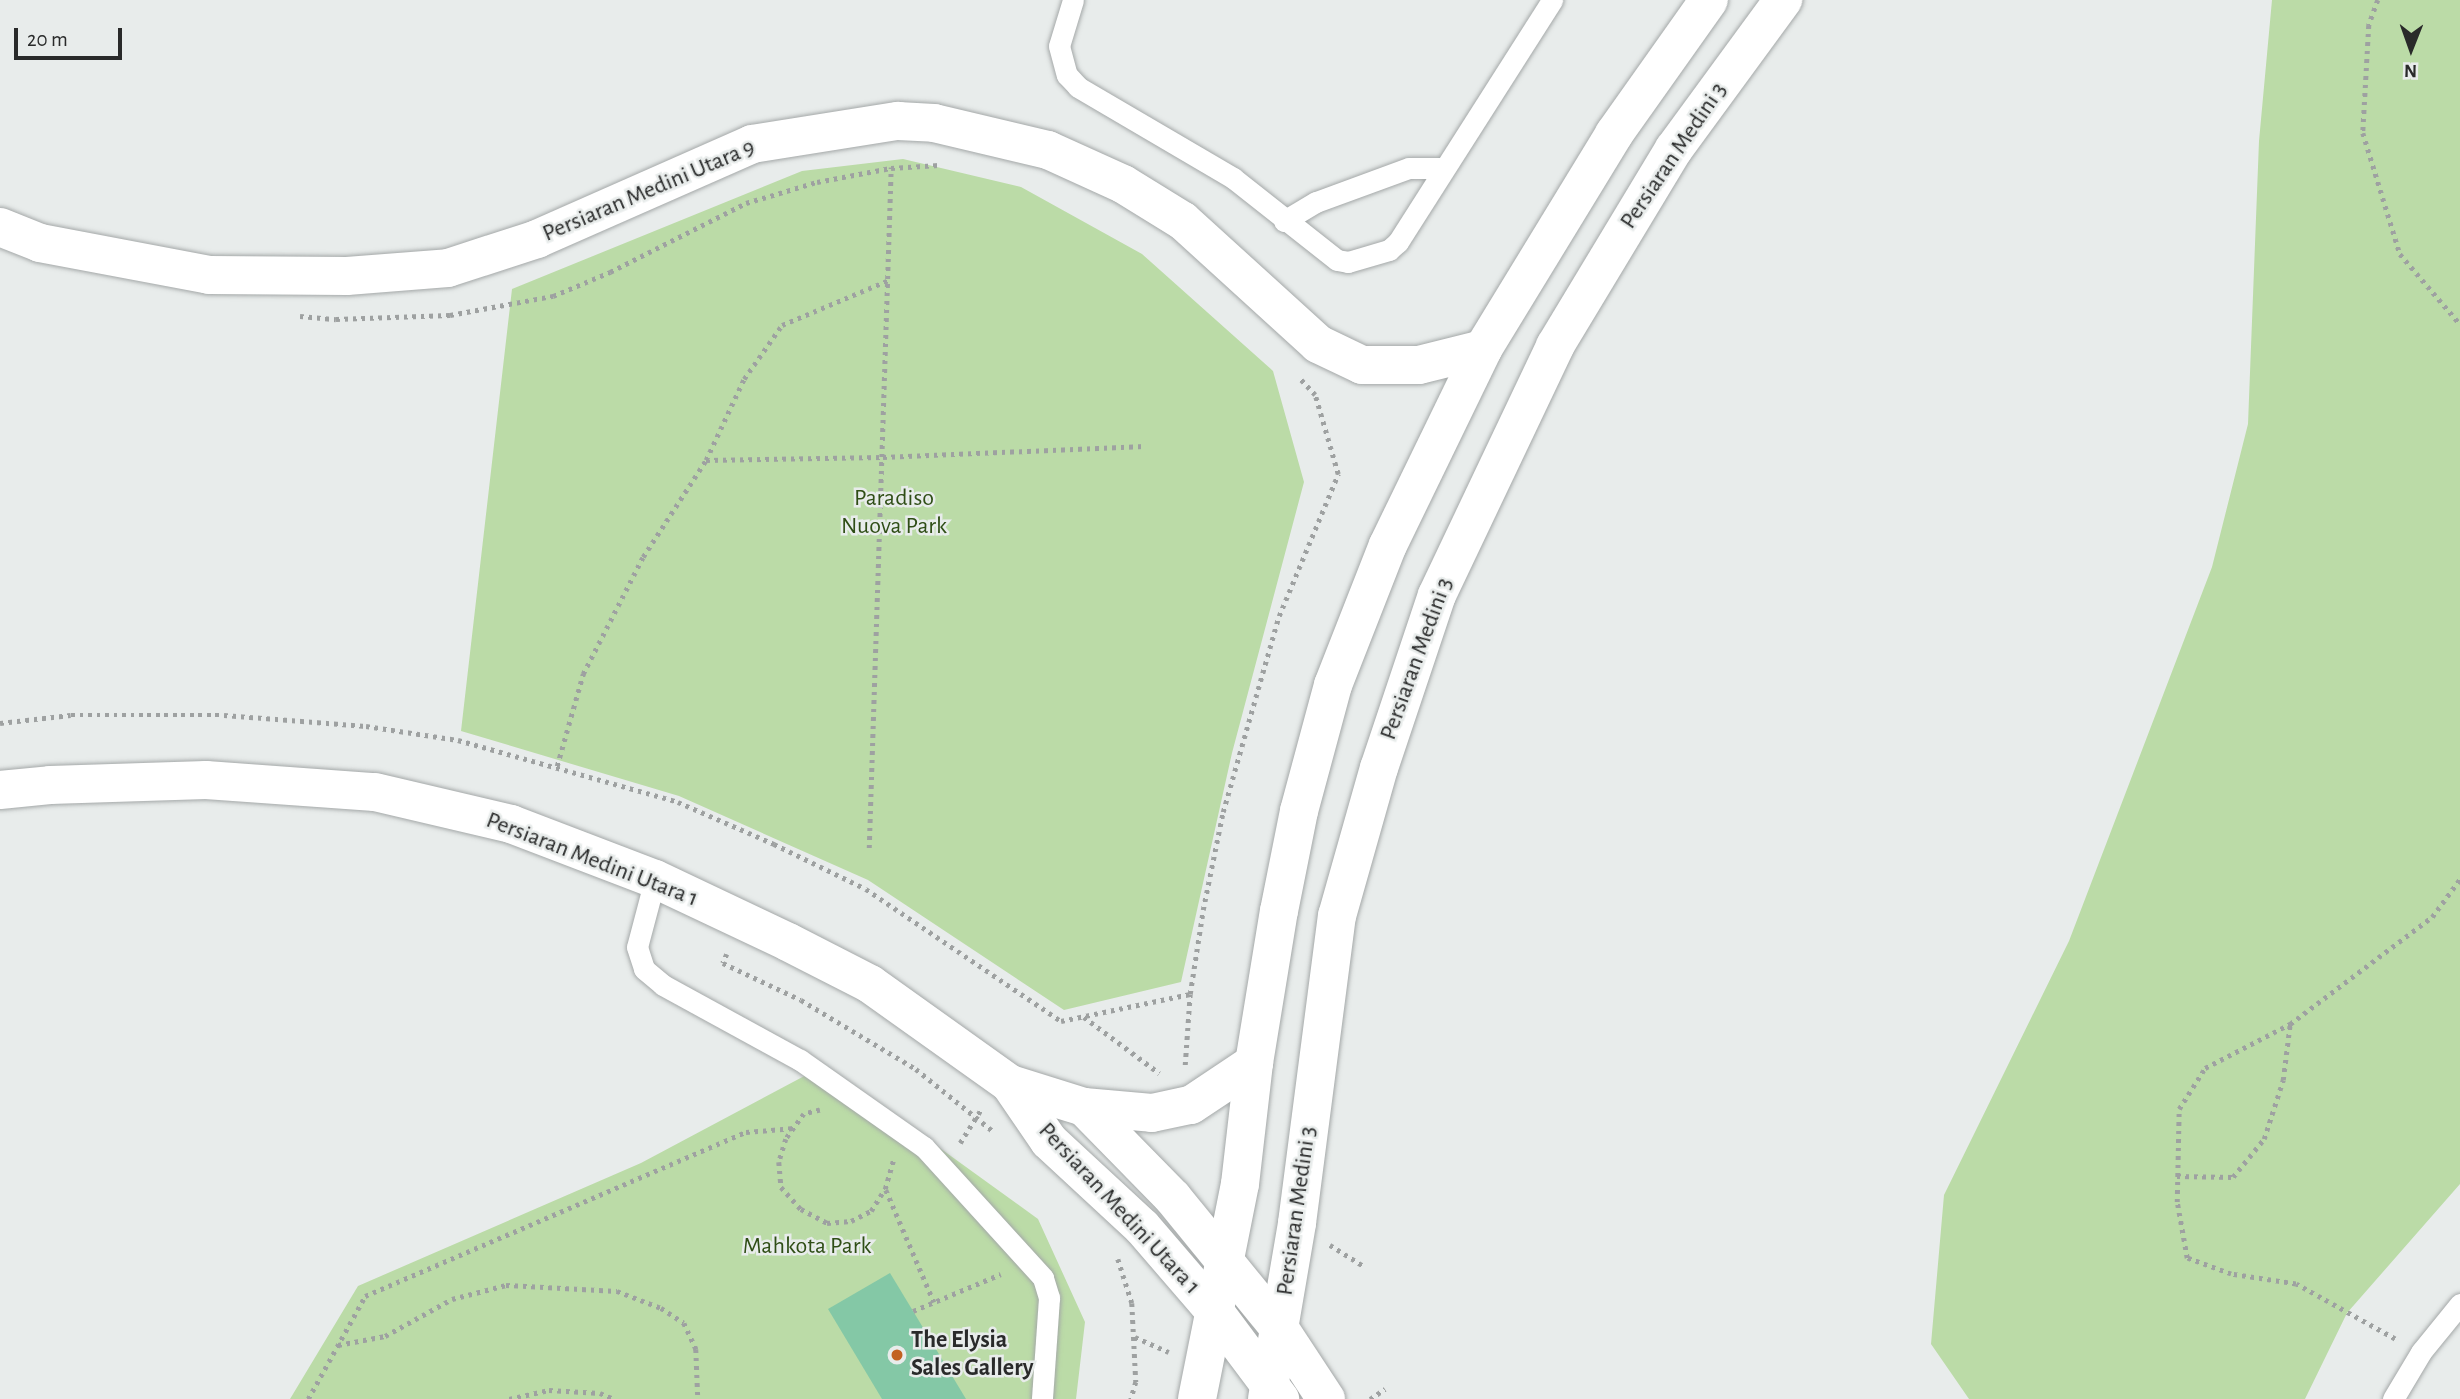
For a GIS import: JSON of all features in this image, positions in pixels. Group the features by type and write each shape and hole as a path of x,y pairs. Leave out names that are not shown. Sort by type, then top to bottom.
{"street":[{"path":"1197,1399 1240,1184 1254,1063 1298,811 1333,685 1388,545 1483,349 1614,134 1709,0"},
{"name":"Persiaran Medini 3","path":"1273,1394 1337,916 1379,768 1437,595 1555,346 1674,149 1783,0"},
{"name":"Persiaran Medini Utara 9","path":"0,227 40,243 209,275 347,276 448,268 537,239 752,144 898,121 934,122 1048,150 1123,184 1183,222 1318,344 1362,365 1419,365 1483,349"},
{"name":"Persiaran Medini Utara 1","path":"0,790 50,785 206,780 375,792 511,824 655,879 870,984 1004,1079 1084,1107 1173,1198 1280,1329 1326,1399"},
{"path":"1084,1107 1153,1113 1191,1105 1254,1063"},
{"name":"Persiaran Medini Utara 1","path":"1004,1079 1049,1141 1142,1227 1215,1312 1273,1394"}],"lane":[{"path":"1073,0 1059,46 1068,75 1078,87 1233,178 1284,221 1337,260 1348,262 1389,250 1398,242 1552,0"},
{"path":"1284,221 1316,202 1409,168 1443,168"},
{"path":"655,879 637,947 643,969 663,985 800,1060 924,1147 1044,1278 1049,1298 1042,1399"},
{"path":"2393,1399 2421,1352 2460,1304"}],"path":[{"path":"2378,0 2369,25 2363,133 2400,254 2460,324"},
{"path":"869,848 891,168 898,121"},
{"path":"297,316 336,319 450,315 553,296 610,272 746,203 817,182 891,168 941,165"},
{"path":"557,766 583,674 643,557 706,460 744,379 782,325 889,280"},
{"path":"1181,1068 1185,1065 1190,995 1203,910 1223,812 1279,616 1338,474 1315,395 1298,377"},
{"path":"706,460 883,457 1145,446"},
{"path":"2421,1352 2296,1284 2231,1274 2188,1258 2177,1202 2179,1109 2205,1068 2290,1024 2432,917 2460,879"},
{"path":"730,946 723,963 801,1000 916,1069 997,1134"},
{"path":"1061,1021 1190,995"},
{"path":"1084,1017 1166,1079"},
{"path":"2177,1176 2233,1177 2264,1139 2283,1080 2290,1024"},
{"path":"943,1167 1004,1079"},
{"path":"857,1100 804,1114 786,1139 779,1162 780,1187 801,1209 827,1223 851,1221 871,1211 886,1189 901,1130"},
{"path":"308,1399 365,1296 746,1132 794,1128"},
{"path":"886,1189 934,1302"},
{"path":"1116,1253 1132,1303 1136,1382 1131,1399"},
{"path":"913,1311 1030,1261"},
{"path":"338,1345 385,1336 452,1299 506,1285 617,1291 661,1308 684,1323 696,1349 698,1399"},
{"path":"1370,1399 1385,1389"},
{"path":"509,1399 549,1390 600,1393 614,1399"}],"green space":[{"path":"2272,0 2460,0 2460,1184 2347,1313 2305,1399 1969,1399 1931,1344 1944,1195 2069,941 2212,567 2248,424 2259,141"},
{"name":"Paradiso Nuova Park","path":"903,159 1021,187 1142,254 1273,371 1304,482 1232,753 1181,982 1064,1010 868,880 679,796 461,731 512,289 802,171"},
{"name":"Mahkota Park","path":"810,1073 930,1141 1038,1219 1085,1322 1076,1399 290,1399 358,1286 641,1163"}],"building":[{"name":"The Elysia Sales Gallery","path":"890,1273 966,1399 882,1399 828,1309"}],"place":[{"name":"The Elysia Sales Gallery","path":"897,1355"}]}
